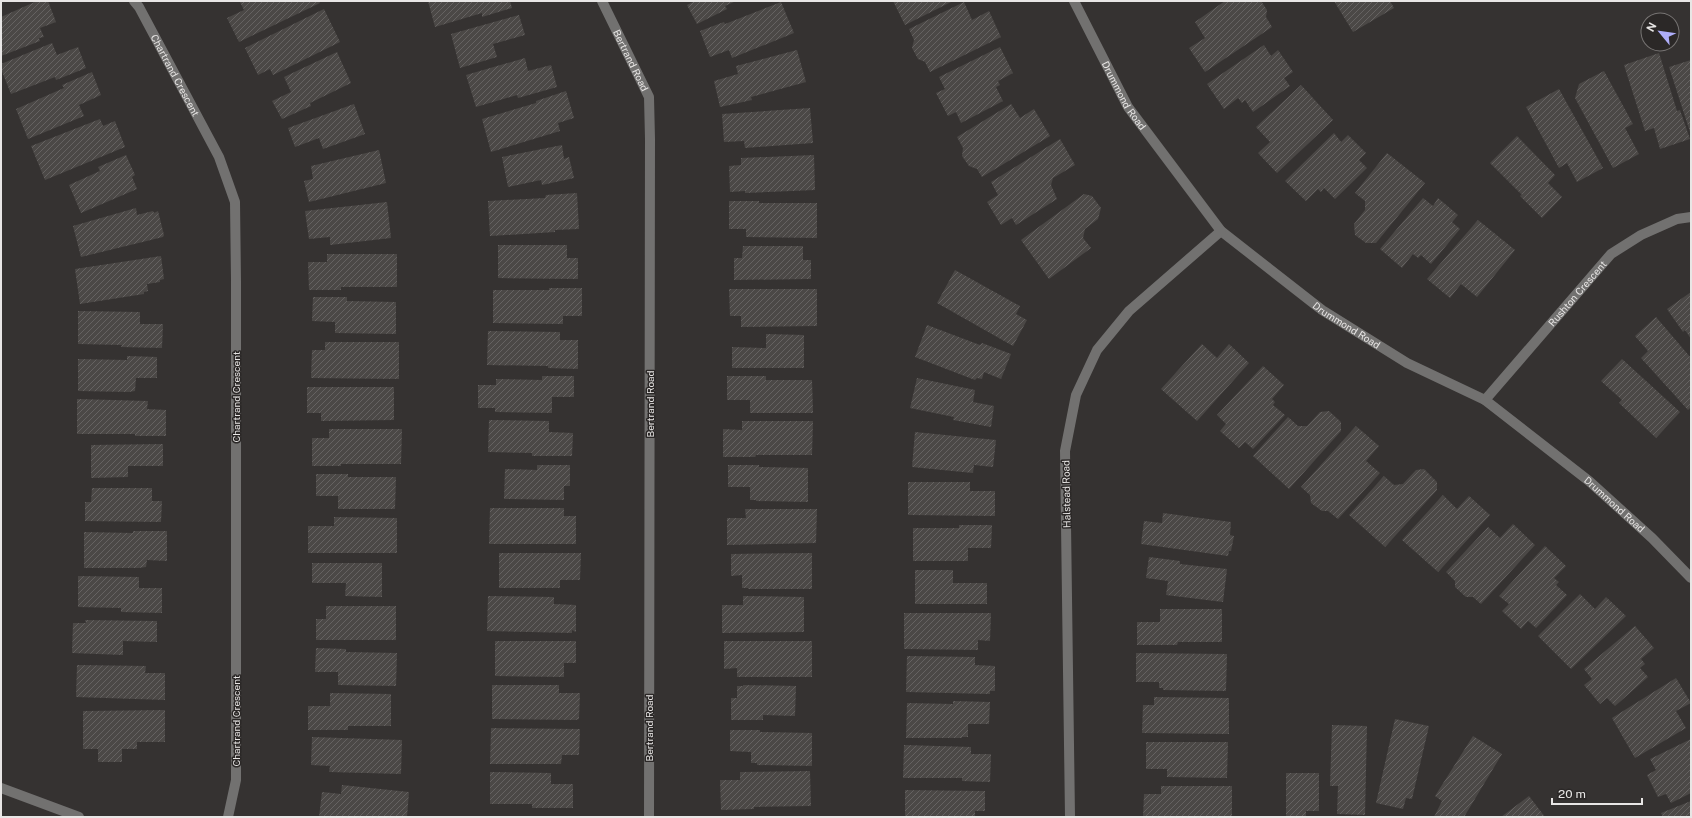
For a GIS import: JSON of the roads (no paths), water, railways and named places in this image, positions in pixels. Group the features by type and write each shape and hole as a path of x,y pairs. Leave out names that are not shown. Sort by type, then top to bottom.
{"street":[{"name":"Chartrand Crescent","path":"134,1 139,7 219,157 235,202 236,780 228,817"},
{"name":"Bertrand Road","path":"602,1 649,97 649,817"},
{"name":"Drummond Road","path":"1074,1 1128,106 1221,231 1322,310 1407,363 1485,400 1589,481 1652,538 1691,578"},
{"name":"Rushton Crescent","path":"1485,400 1610,254 1641,235 1677,219 1691,217"},
{"name":"Halstead Road","path":"1070,817 1065,451 1076,394 1097,350 1129,311 1221,231"},
{"path":"1,788 79,817"}]}
